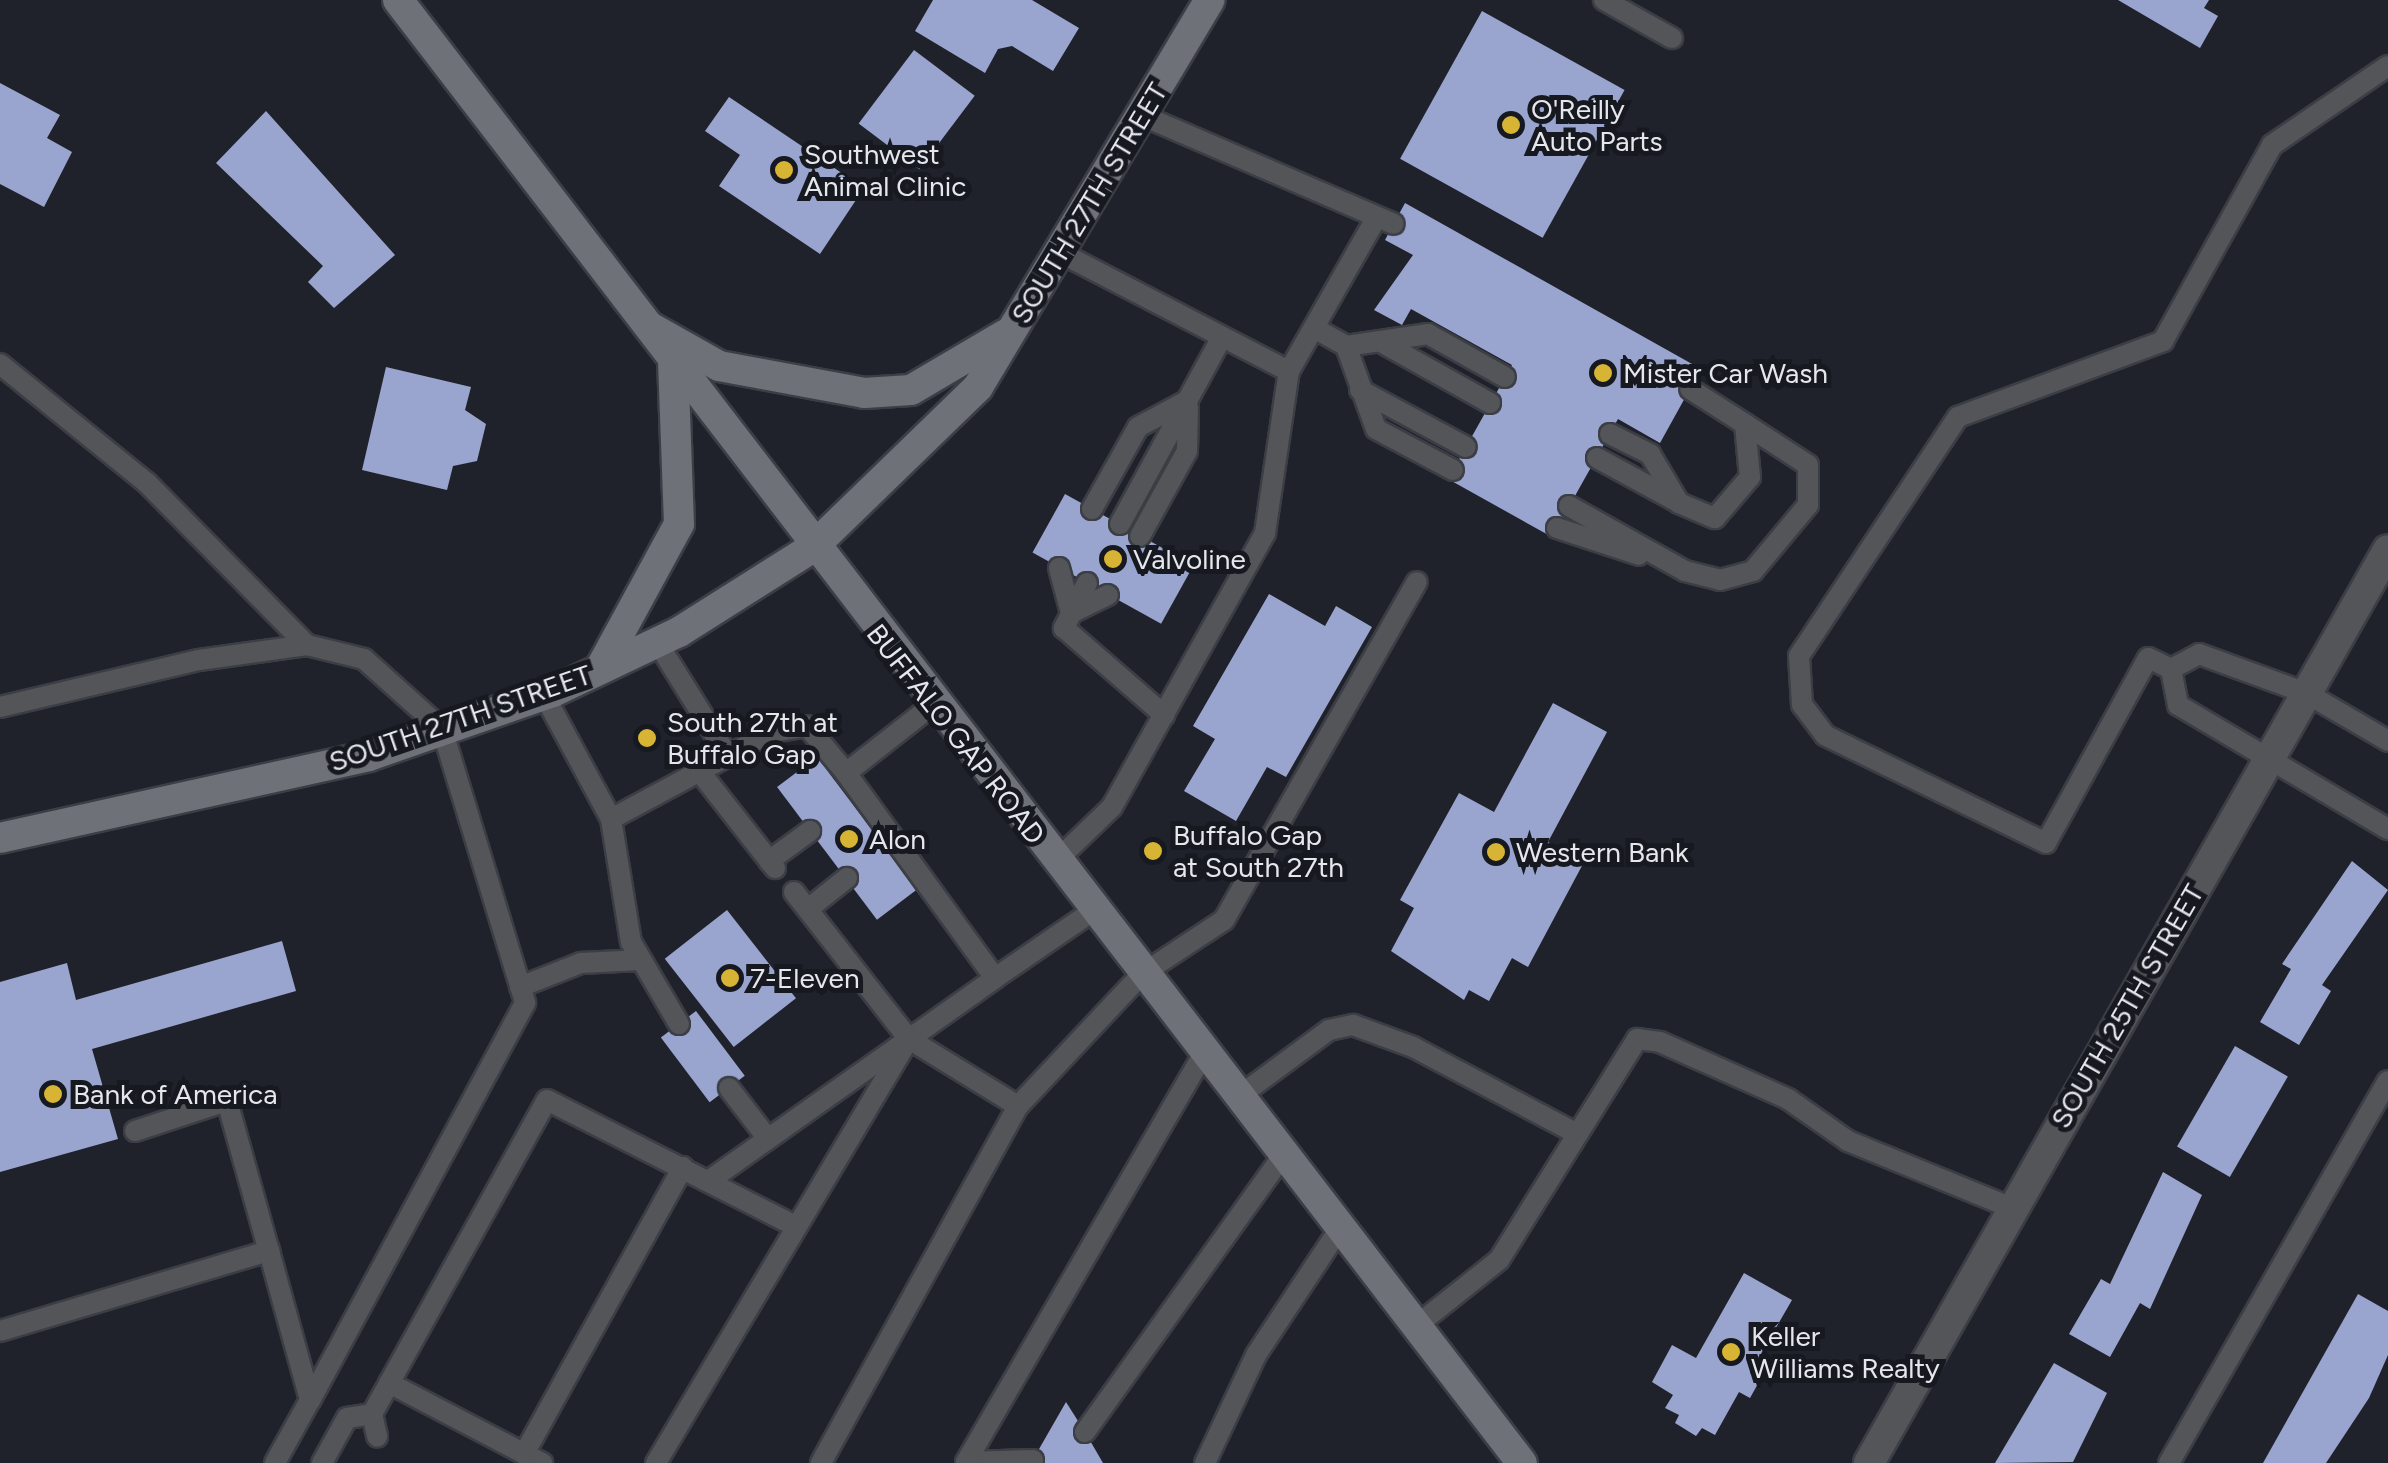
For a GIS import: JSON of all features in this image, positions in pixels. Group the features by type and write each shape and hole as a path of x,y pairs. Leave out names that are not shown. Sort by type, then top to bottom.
{"main road":[{"name":"BUFFALO GAP ROAD","path":"398,0 812,548 1522,1463"},
{"name":"SOUTH 27TH STREET","path":"0,838 369,756 544,695 657,642 812,548 978,387 1210,0"},
{"path":"641,322 720,366 864,393 910,390 1013,330"},
{"path":"600,669 679,524 673,364"}],"street":[{"name":"SOUTH 25TH STREET","path":"1869,1463 2388,550"}],"lane":[{"path":"1604,0 1672,38"},
{"path":"2171,669 2148,658 2046,843 1825,735 1802,705 1799,656 1958,417 2163,341 2272,145 2388,66"},
{"path":"1055,862 1112,807 1265,534 1289,371 1385,221 1141,114"},
{"path":"1061,253 1289,371"},
{"path":"1314,328 1346,346 1428,334 1505,378"},
{"path":"1120,524 1222,337"},
{"path":"1381,342 1490,403"},
{"path":"1346,346 1376,429 1453,470"},
{"path":"0,364 147,483 307,645"},
{"path":"1556,528 1586,545 1656,558 1720,580 1754,571 1789,537 1808,505 1808,464 1690,389"},
{"path":"1360,390 1466,447"},
{"path":"1092,509 1138,427 1189,400"},
{"path":"1140,536 1187,451 1189,400"},
{"path":"1596,458 1715,518 1737,501 1750,477 1745,424"},
{"path":"1610,434 1650,454 1679,503"},
{"path":"1569,506 1656,558"},
{"path":"1059,568 1071,614"},
{"path":"821,1463 1018,1106 1142,974 1224,920 1417,582"},
{"path":"1087,584 1064,628 1164,715"},
{"path":"1071,614 1108,595"},
{"path":"657,642 728,756"},
{"path":"0,707 198,660 307,645 364,659 442,728 520,988 516,1020 275,1463"},
{"path":"2171,669 2199,654 2306,693 2388,741"},
{"path":"2171,669 2178,705 2388,829"},
{"path":"544,695 610,819 641,960 679,1024"},
{"path":"846,773 934,704"},
{"path":"610,819 771,732 807,726 846,773 855,797 995,978"},
{"path":"700,772 772,864 810,831"},
{"path":"808,910 847,878"},
{"path":"794,892 909,1039 1018,1106"},
{"path":"710,1180 1093,911"},
{"path":"520,988 581,963 641,960"},
{"path":"1238,1097 1329,1030 1353,1026 1577,1134"},
{"path":"656,1463 790,1224 909,1039"},
{"path":"1416,1326 1499,1260 1637,1040 1660,1042 1788,1099 1835,1135 2012,1208"},
{"path":"966,1462 1204,1053"},
{"path":"2170,1463 2388,1081"},
{"path":"729,1088 768,1138"},
{"path":"377,1436 372,1414 547,1100 790,1224"},
{"path":"135,1131 226,1101 310,1400"},
{"path":"1085,1432 1283,1155"},
{"path":"389,1383 533,1458 683,1167"},
{"path":"1205,1463 1256,1355 1340,1228"},
{"path":"0,1331 269,1251"},
{"path":"322,1463 347,1418 372,1414"},
{"path":"966,1462 1032,1460"}],"building":[{"path":"933,0 1032,0 1079,28 1053,71 1012,46 998,49 985,73 915,31"},
{"path":"2118,0 2209,0 2204,8 2218,16 2200,48"},
{"name":"O'Reilly Auto Parts","path":"1482,11 1625,90 1543,238 1400,159"},
{"path":"914,50 975,96 919,169 859,123"},
{"path":"0,83 60,115 47,138 72,152 44,207 0,184"},
{"name":"Southwest Animal Clinic","path":"729,97 864,188 820,254 719,186 740,155 705,131"},
{"path":"266,111 395,255 334,308 308,282 323,266 216,163"},
{"name":"Mister Car Wash","path":"1405,203 1701,369 1660,443 1618,419 1552,537 1448,479 1512,365 1411,309 1402,325 1374,310 1413,255 1385,240"},
{"path":"386,367 471,387 465,410 486,424 477,461 453,466 447,490 362,470"},
{"name":"Valvoline","path":"1065,494 1194,565 1161,624 1033,553"},
{"path":"1269,594 1325,626 1336,606 1372,627 1286,777 1267,767 1236,821 1184,791 1215,739 1193,726"},
{"name":"Western Bank","path":"1553,703 1607,732 1548,842 1584,862 1528,967 1512,958 1489,1001 1469,990 1464,1000 1391,951 1414,908 1400,900 1459,793 1494,812"},
{"name":"Alon","path":"817,757 917,890 877,920 777,787"},
{"path":"2352,861 2388,890 2322,985 2331,991 2299,1045 2260,1022 2291,969 2282,964"},
{"name":"7-Eleven","path":"727,910 796,998 734,1047 665,959"},
{"name":"Bank of America","path":"282,941 296,991 92,1049 118,1139 0,1172 0,982 67,963 76,1000"},
{"path":"696,1011 745,1076 710,1102 661,1037"},
{"path":"2235,1046 2288,1076 2230,1177 2177,1146"},
{"path":"2163,1172 2202,1195 2150,1309 2140,1303 2110,1357 2069,1334 2101,1279 2110,1284"},
{"name":"Keller Williams Realty","path":"1744,1273 1792,1300 1750,1373 1760,1380 1750,1398 1739,1392 1715,1435 1702,1428 1696,1436 1675,1423 1679,1415 1665,1408 1673,1395 1652,1382 1672,1345 1696,1358"},
{"path":"2358,1294 2388,1311 2388,1355 2369,1398 2326,1463 2263,1463"},
{"path":"2054,1363 2107,1393 2073,1462 1995,1463"},
{"path":"1066,1402 1085,1432 1103,1463 1031,1463"}],"place":[{"name":"O'Reilly Auto Parts","path":"1511,125"},
{"name":"Southwest Animal Clinic","path":"784,170"},
{"name":"Mister Car Wash","path":"1603,373"},
{"name":"Valvoline","path":"1113,559"},
{"name":"South 27th at Buffalo Gap","path":"647,738"},
{"name":"Alon","path":"849,839"},
{"name":"Buffalo Gap at South 27th","path":"1153,851"},
{"name":"Western Bank","path":"1496,852"},
{"name":"7-Eleven","path":"730,978"},
{"name":"Bank of America","path":"53,1094"},
{"name":"Keller Williams Realty","path":"1731,1352"}]}
